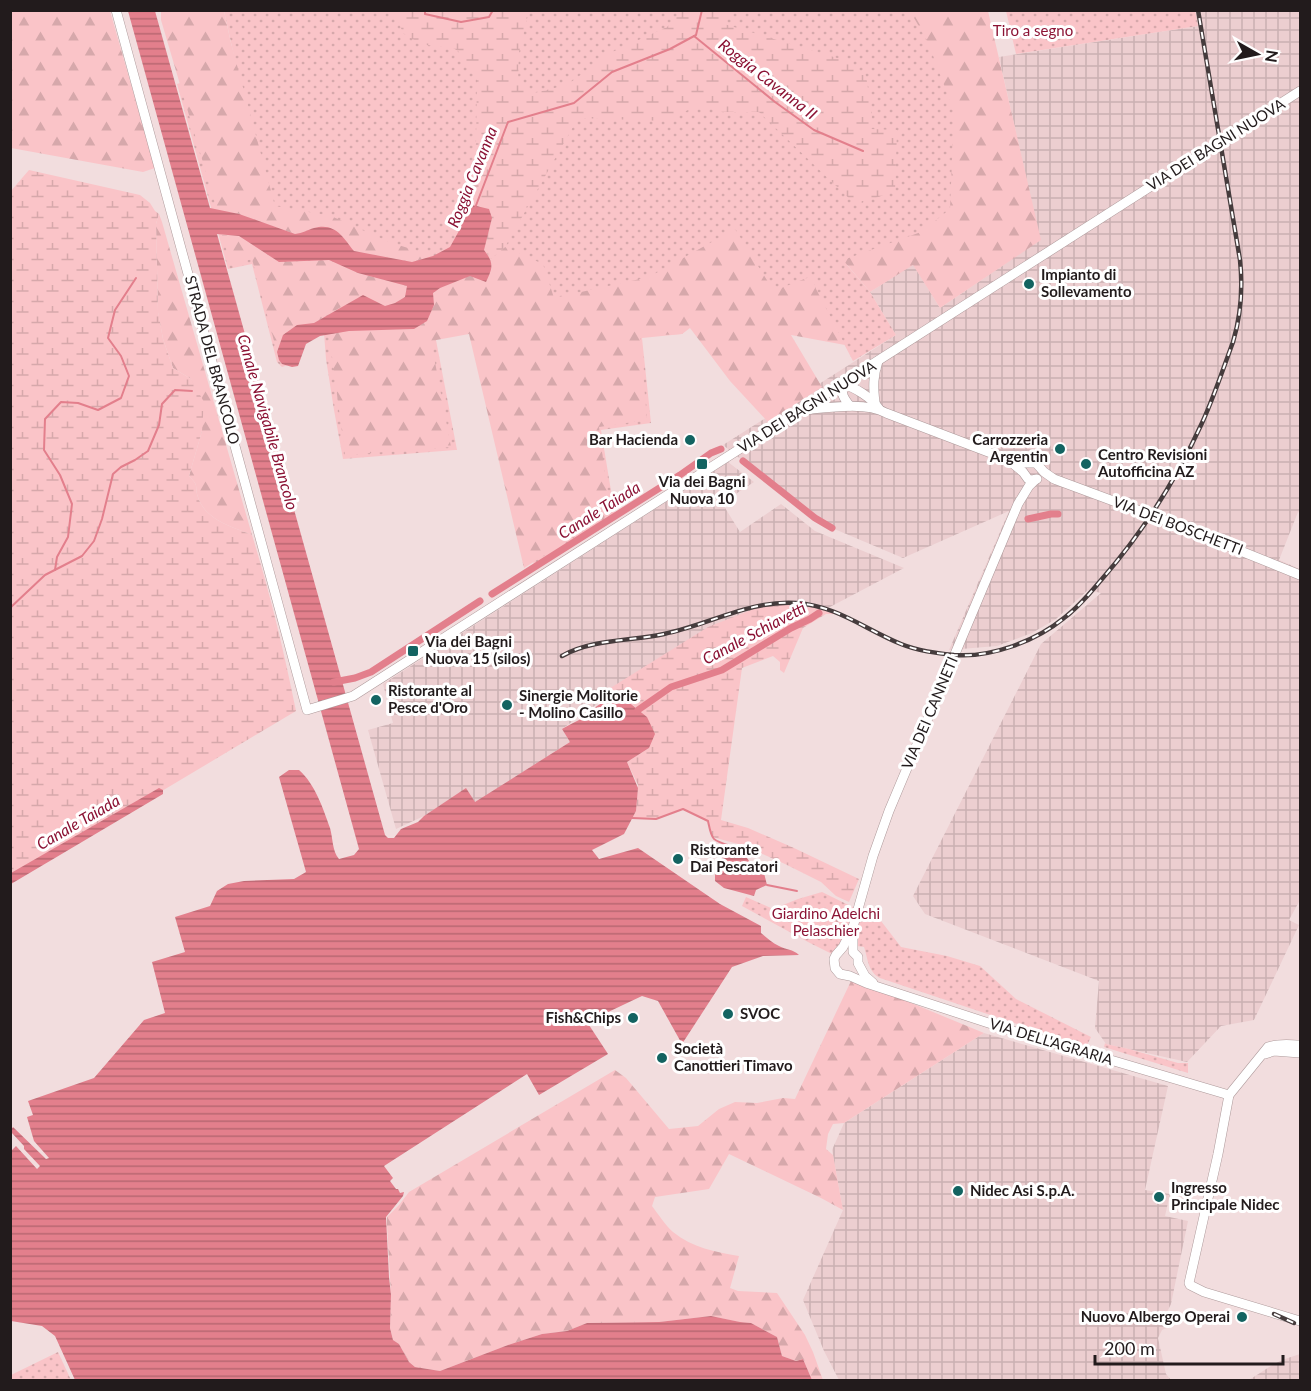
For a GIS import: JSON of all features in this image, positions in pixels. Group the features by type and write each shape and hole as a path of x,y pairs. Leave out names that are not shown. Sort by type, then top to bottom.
{"street":[{"name":"STRADA DEL BRANCOLO","path":"116,10 307,710"},
{"name":"VIA DEI BAGNI NUOVA","path":"307,710 352,696 1300,91"},
{"path":"877,405 873,385 878,361"},
{"path":"842,384 843,397 850,406"},
{"name":"VIA DEI BOSCHETTI","path":"842,384 849,386 886,413 1007,459 1032,473 1054,479 1300,575"},
{"name":"VIA DEI BOSCHETTI","path":"801,411 877,405"},
{"name":"VIA DEI CANNETI","path":"840,951 853,927 889,811 1032,473"},
{"name":"VIA DEI CANNETI","path":"853,927 856,957"},
{"path":"856,957 856,972 850,976 840,974 835,968 836,955 840,951 847,950 856,957 865,976 874,985"},
{"name":"VIA DELL'AGRARIA","path":"850,976 866,984 1016,1032 1229,1095"},
{"path":"1300,1045 1268,1047 1229,1095 1189,1283 1204,1292 1300,1322"},
{"path":"1263,1054 1274,1051 1300,1053"}],"shaded area":[{"path":"1195,11 1300,11 1300,513 1298,512 1279,560 1300,569 1300,900 1289,920 1299,925 1254,1020 1221,1026 1187,1062 1106,1044 1095,1028 1099,981 925,914 913,896 1041,644 1101,593 1088,590 1056,619 1032,633 997,646 949,650 1009,511 903,558 832,528 815,518 723,445 896,335 870,292 913,264 940,308 1040,240 999,57 1198,26"},
{"path":"728,462 754,482 722,503 740,532 781,504 815,531 904,568 716,667 607,697 562,729 570,742 475,803 466,789 424,816 396,829 368,730 393,723 383,684"},
{"path":"984,1033 1168,1086 1145,1190 1170,1194 1165,1216 1188,1221 1171,1304 1165,1316 1167,1328 1162,1330 1158,1338 1166,1374 1171,1380 839,1380 803,1300 843,1210 832,1150 844,1123"},
{"path":"1300,1354 1300,1380 1249,1380 1274,1364"}],"green space":[{"path":"396,10 527,11 519,52 518,82 534,93 567,85 610,53 667,27 682,11 732,11 724,24 847,61 866,76 872,113 871,129 897,130 895,191 856,205 759,112 721,112 698,105 666,121 578,118 505,247 491,259 484,250 491,218 463,212 476,144 477,77 458,51 453,48 427,45 403,33"},
{"path":"10,11 110,11 155,168 143,172 11,148"},
{"path":"161,11 224,11 275,206 331,216 389,242 433,256 412,262 354,251 339,233 314,228 295,234 239,214 217,210 161,20"},
{"path":"224,11 981,11 993,206 847,265 870,292 896,335 853,361 813,281 690,327 682,334 642,338 651,423 601,430 615,515 534,565 478,328 433,332 457,450 343,459 326,359 324,333 309,335 288,365 282,367 277,362 252,264 228,269 177,84 236,65"},
{"path":"910,11 988,11 1041,240 940,308 913,265 870,292 843,260 921,232 950,209 954,112 928,42"},
{"name":"Tiro a segno","path":"1006,11 1195,11 1198,26 1016,54"},
{"path":"29,170 140,195 159,214 156,224 158,311 163,339 173,368 191,379 204,402 202,431 189,476 196,484 198,497 207,512 220,522 252,535 287,666 296,711 11,881 10,192"},
{"path":"159,214 252,535 220,522 207,512 198,497 196,484 189,476 202,431 191,379 173,368 163,339 158,312 156,224"},
{"path":"735,229 770,285 781,288 812,276 816,289 845,345 791,335 822,387 768,422 730,381 690,328 682,334 640,336 647,420 599,427 610,514 524,568 469,334 431,341 451,447 345,455 329,334 349,331 434,305 433,293 454,281 492,270 491,259 505,247 543,264 554,298 649,277"},
{"path":"222,235 239,236 279,262 329,260 358,273 407,286 405,297 385,306 341,307 314,323 297,325 283,335 277,352 252,259 231,265"},
{"path":"787,603 810,605 841,614 826,614 803,628 784,673 780,670 780,662 773,656 742,668 721,820 748,828 859,879 849,902 836,896 821,882 785,864 742,845 712,837 708,821 683,809 656,819 632,818 636,811 638,785 627,762 649,748 647,717 627,701 610,700 604,692 708,627 764,605"},
{"name":"Giardino Adelchi Pelaschier","path":"822,892 881,921 901,947 947,956 980,966 1016,999 1091,1037 1086,1047 880,978 871,969 864,947 843,944 832,954 742,906 746,897 773,909"},
{"path":"851,981 984,1033 844,1123 833,1124 828,1134 826,1149 833,1155 843,1210 729,1154 709,1189 655,1197 652,1206 670,1229 688,1242 713,1251 739,1256 730,1288 738,1291 777,1293 805,1335 823,1380 812,1380 803,1359 796,1361 782,1356 777,1337 751,1323 711,1316 659,1322 587,1323 567,1331 542,1334 508,1345 440,1371 415,1367 409,1362 399,1344 393,1340 390,1328 391,1295 387,1217 409,1192 615,1070 626,1078 669,1129 698,1126 719,1109 735,1102 757,1103 783,1098 795,1099"},
{"path":"1105,1043 1178,1063 1188,1063 1188,1073 1104,1047"},
{"path":"58,1352 71,1380 11,1380 11,1375"}],"water":[{"name":"Canale Navigabile Brancolo","path":"128,11 155,11 210,208 239,214 295,234 314,228 328,227 338,232 354,251 412,262 433,256 450,247 460,229 463,212 472,205 489,209 492,218 484,250 490,258 491,265 486,282 470,276 440,288 433,293 434,305 427,321 414,329 349,331 320,336 306,344 298,366 292,367 282,364 277,352 283,335 297,325 314,323 363,295 385,306 395,303 405,297 407,286 358,273 329,260 279,262 239,236 217,234 385,835 388,838 394,838 401,829 418,822 466,788 475,802 570,742 562,729 604,702 626,700 647,717 655,734 649,748 627,762 638,788 636,811 624,834 592,850 599,859 638,848 720,904 761,926 761,933 774,943 799,955 763,956 732,967 682,1044 658,1001 642,996 587,1022 608,1054 539,1095 527,1074 384,1166 393,1178 390,1181 396,1189 400,1193 404,1192 386,1217 391,1295 390,1328 393,1340 399,1344 409,1362 415,1367 440,1371 508,1345 542,1334 567,1331 587,1323 659,1322 711,1316 751,1323 777,1337 782,1356 796,1361 803,1359 812,1380 75,1380 55,1336 42,1326 11,1321 11,1151 16,1146 37,1169 40,1166 11,1132 13,1127 46,1159 49,1158 34,1141 27,1117 33,1115 28,1101 94,1078 144,1020 165,1013 152,962 185,952 175,917 210,906 217,891 228,884 294,879 306,872 279,777 289,770 299,770 310,782 324,812 339,859 354,855 359,849"},
{"path":"159,788 163,790 163,794 11,884 11,873"},
{"path":"731,846 742,851 754,868 764,873 767,885 756,890 754,896 724,888 715,881 718,862 732,850"}],"waterway":[{"path":"425,10 425,14 461,22 489,17 493,10"},
{"name":"Roggia Cavanna","path":"475,208 508,122 574,103 612,72 670,49 696,35 702,10"},
{"name":"Roggia Cavanna II","path":"694,36 775,102 814,130 863,151"},
{"path":"55,570 57,557 68,537 72,504 60,475 44,450 45,419 61,402 78,403 98,410 121,398 129,376 121,356 108,338 115,310 136,278"},
{"name":"Roggia Cavanna","path":"10,608 45,575 82,556 94,541 113,474 148,451 159,425 162,404 175,390 192,391"},
{"name":"Canale Taiada","path":"492,594 711,453 721,449"},
{"name":"Canale Taiada","path":"743,461 815,518 832,528"},
{"name":"Canale Schiavetti","path":"1028,519 1058,514"},
{"name":"Canale Taiada","path":"334,682 371,672 480,601"},
{"name":"Canale Schiavetti","path":"638,710 671,687 722,670 819,613"},
{"path":"632,818 656,819 683,809 708,821 714,838 731,846"},
{"path":"767,885 797,891"}],"railway":[{"path":"562,656 586,646 681,630 745,609 779,603 811,605 838,613 901,644 914,648 954,655 983,654 1027,641 1053,626 1079,605 1131,543 1158,505 1181,465 1210,403 1233,342 1238,322 1241,291 1240,260 1198,10"},
{"path":"1274,1314 1294,1323"}],"place":[{"name":"Impianto di Sollevamento","path":"1029,284"},
{"name":"Bar Hacienda","path":"690,440"},
{"name":"Carrozzeria Argentin","path":"1060,449"},
{"name":"Via dei Bagni Nuova 10","path":"702,464"},
{"name":"Centro Revisioni Autofficina AZ","path":"1086,464"},
{"name":"Via dei Bagni Nuova 15 (silos)","path":"413,651"},
{"name":"Ristorante al Pesce d'Oro","path":"376,700"},
{"name":"Sinergie Molitorie - Molino Casillo","path":"507,705"},
{"name":"Ristorante Dai Pescatori","path":"678,859"},
{"name":"SVOC","path":"728,1014"},
{"name":"Fish&Chips","path":"633,1018"},
{"name":"Società Canottieri Timavo","path":"662,1058"},
{"name":"Nidec Asi S.p.A.","path":"958,1191"},
{"name":"Ingresso Principale Nidec","path":"1159,1197"},
{"name":"Nuovo Albergo Operai","path":"1242,1317"}]}
